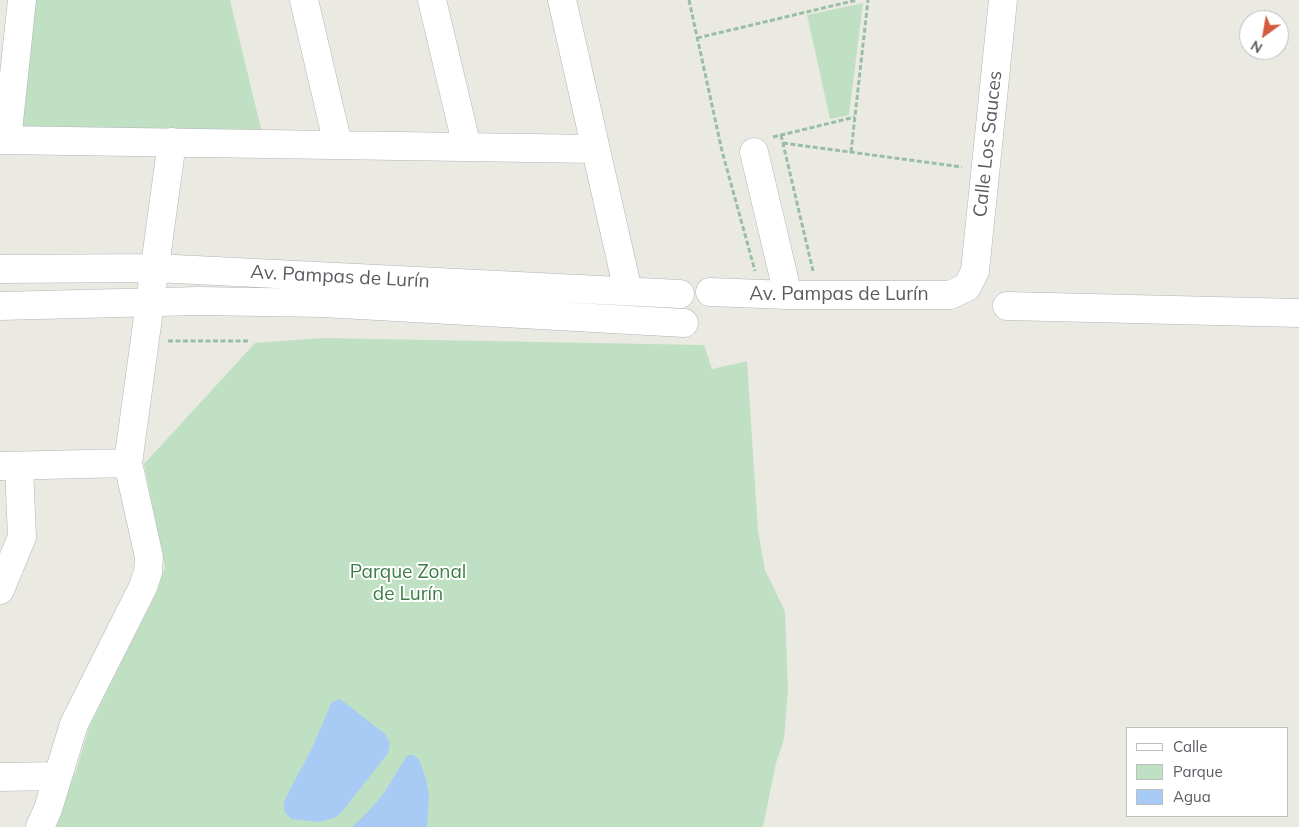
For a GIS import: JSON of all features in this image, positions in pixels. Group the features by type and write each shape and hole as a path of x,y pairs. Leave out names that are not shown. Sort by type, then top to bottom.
{"street":[{"path":"22,0 4,140 595,149"},
{"path":"304,0 338,145"},
{"path":"432,0 467,147"},
{"path":"562,0 628,291"},
{"name":"Calle Los Sauces","path":"967,287 975,271 1003,0"},
{"path":"40,827 48,809 74,724 143,587 148,572 149,557 128,463 172,142"},
{"path":"750,147 788,296"},
{"name":"Av. Pampas de Lurín","path":"0,269 155,268 680,294"},
{"name":"Av. Pampas de Lurín","path":"710,292 788,296 950,295 967,287"},
{"path":"0,306 199,301 323,303 684,323"},
{"path":"1007,306 1299,313"},
{"path":"0,590 22,537 9,466 128,463"},
{"path":"0,777 58,776"}],"path":[{"path":"689,0 722,151 756,276"},
{"path":"697,38 857,0"},
{"path":"851,152 868,0"},
{"path":"722,151 750,147 781,135 855,117"},
{"path":"781,135 815,277"},
{"path":"783,143 965,167"},
{"path":"167,341 250,341"}],"green space":[{"path":"29,0 230,0 263,137 15,134"},
{"path":"863,3 849,115 830,119 807,15"},
{"name":"Parque Zonal de Lurín","path":"323,338 704,345 712,369 747,361 758,531 765,570 785,611 788,689 784,739 776,763 763,827 53,827 76,771 89,727 157,591 165,567 144,464 255,343"}],"water":[{"path":"340,699 385,734 390,743 388,753 341,813 334,818 318,822 292,819 284,810 284,801 312,748 332,702"},
{"path":"409,755 419,759 426,779 429,796 427,827 352,827 384,793"}]}
